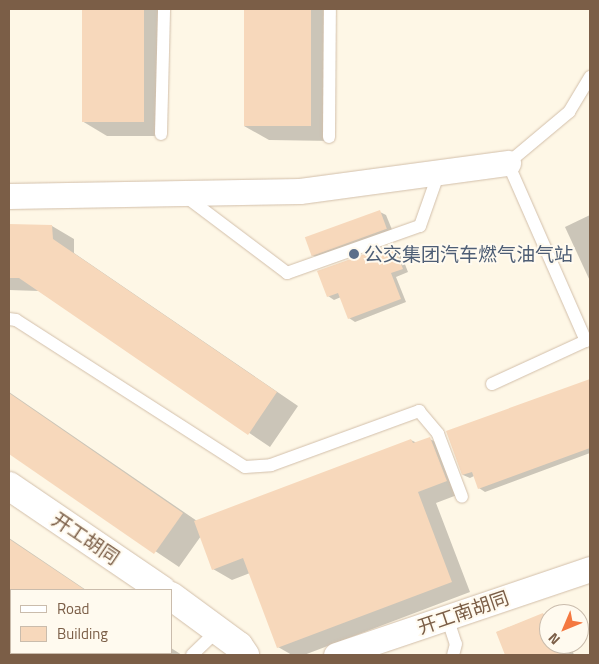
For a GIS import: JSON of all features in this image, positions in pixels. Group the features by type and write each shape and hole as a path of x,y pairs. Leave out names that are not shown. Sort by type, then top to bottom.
{"street":[{"path":"9,196 300,191 508,163"},
{"name":"开工胡同","path":"9,486 161,589"},
{"name":"开工南胡同","path":"336,655 590,569"},
{"path":"172,597 218,630 245,655"}],"lane":[{"path":"161,134 164,9"},
{"path":"329,137 330,9"},
{"path":"492,384 588,340 508,163 569,112 590,76"},
{"path":"181,193 287,273 420,226 439,172"},
{"path":"9,320 16,320 245,468 271,465 419,411 438,434 462,496"},
{"path":"447,617 456,644 453,655"},
{"path":"192,655 218,630"}],"building":[{"path":"82,9 144,9 144,122 82,122"},
{"path":"244,9 311,9 311,126 244,126"},
{"path":"380,210 387,229 312,256 305,237"},
{"path":"9,224 52,225 53,239 277,392 248,435 19,278 9,278"},
{"path":"393,244 403,269 391,273 401,299 348,319 338,293 327,297 317,271"},
{"path":"590,379 590,448 478,489 472,472 462,475 446,431"},
{"path":"9,393 183,513 154,554 9,454"},
{"path":"430,437 447,481 418,492 452,582 277,648 243,558 212,570 194,521 411,439 413,443"},
{"path":"9,539 84,589 10,589"},
{"path":"539,615 539,654 560,655 505,655 496,632"}],"place":[{"name":"公交集团汽车燃气油气站","path":"354,254"}]}
